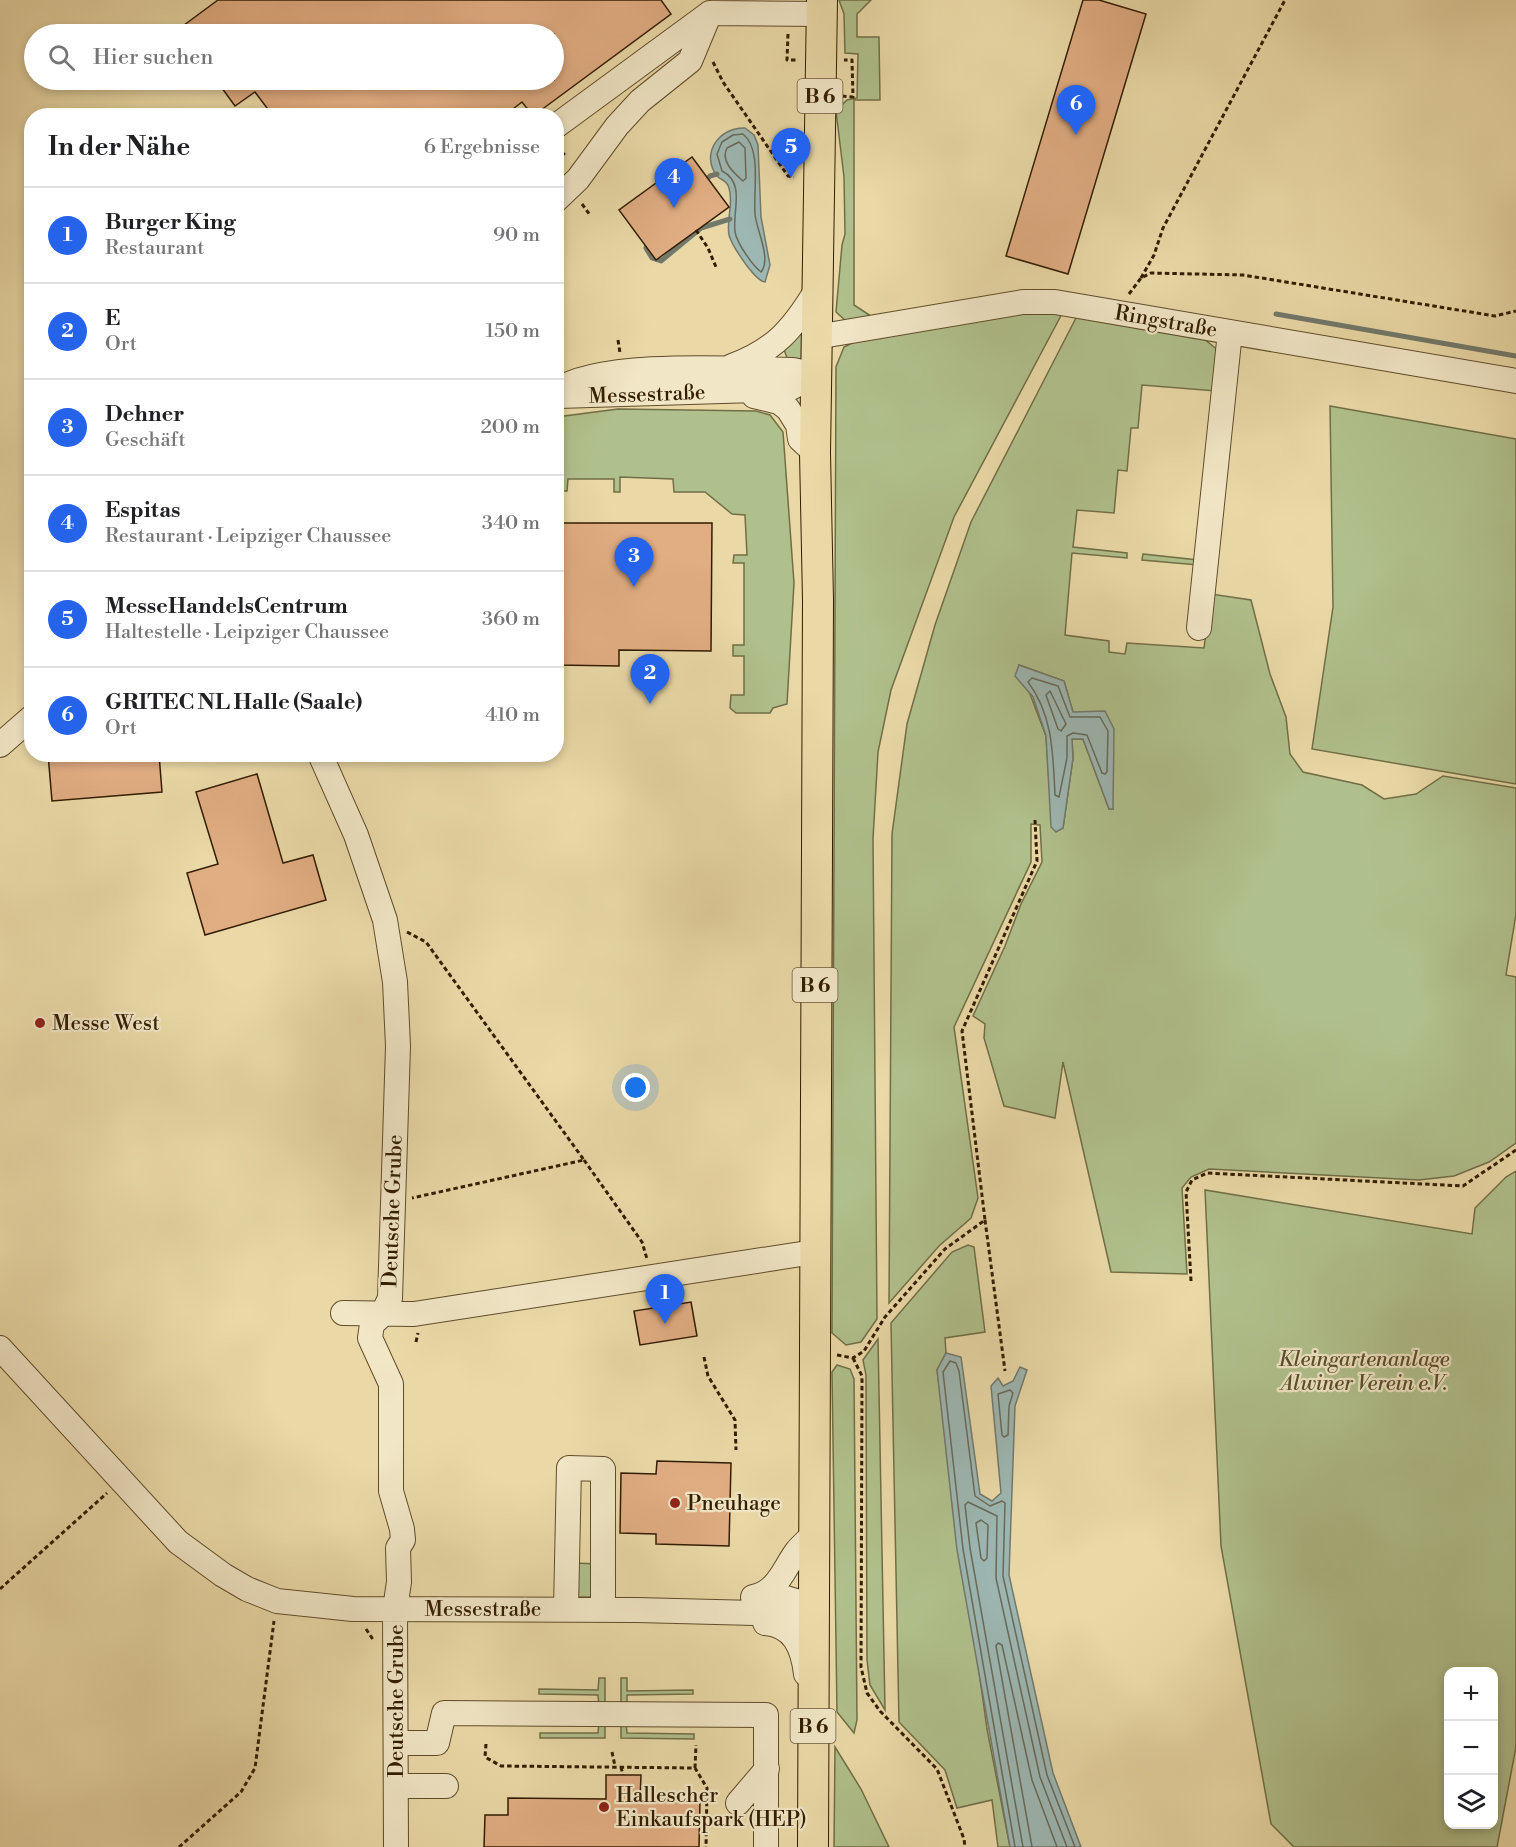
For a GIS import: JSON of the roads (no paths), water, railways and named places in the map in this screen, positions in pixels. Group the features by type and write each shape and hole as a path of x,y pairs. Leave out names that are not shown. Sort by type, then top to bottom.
{"main road":[{"name":"B 6","path":"813,1847 818,600 815,375 822,7"}],"street":[{"path":"564,120 711,13 822,7"},
{"path":"567,199 578,179 617,126 640,101 690,61 711,13"},
{"name":"Messestraße","path":"724,369 750,360 775,345 803,312 816,291"},
{"name":"Ringstraße","path":"816,337 1023,302 1055,302 1516,381"},
{"path":"1199,628 1230,332"},
{"name":"Messestraße","path":"564,385 589,377 644,370 793,370 815,375"},
{"name":"Messestraße","path":"564,397 628,392 737,392 789,389 815,375"},
{"name":"Messestraße","path":"737,392 779,402 788,409 798,425 800,439 815,453"},
{"path":"0,745 24,724"},
{"name":"Deutsche Grube","path":"324,762 356,836 385,920 395,982 397,1025 390,1299 382,1315 372,1324 370,1338 391,1384 391,1491 403,1540 398,1548 399,1582 395,1609 396,1847"},
{"path":"343,1313 414,1314 814,1252"},
{"name":"Messestraße","path":"0,1348 178,1542 200,1560 247,1589 277,1601 320,1607 695,1611 755,1613 792,1618 804,1616 813,1606"},
{"path":"567,1609 569,1468 603,1468 603,1609"},
{"path":"757,1597 785,1574 796,1553 814,1534"},
{"path":"695,1611 723,1602 779,1596 813,1606"},
{"path":"695,1611 724,1619 772,1623 791,1633 804,1659 813,1712"},
{"path":"397,1743 437,1743 444,1713 766,1715 766,1847"},
{"path":"738,1803 766,1769"},
{"path":"396,1786 446,1786"}],"water":[{"path":"745,128 754,135 758,145 761,217 770,265 765,282 750,270 731,240 728,229 731,200 729,188 712,168 711,159 715,143 727,132"},
{"path":"1019,665 1064,681 1073,712 1105,711 1114,729 1113,809 1109,809 1083,739 1072,739 1073,758 1063,828 1056,832 1051,827 1046,736 1033,697 1015,676"},
{"path":"946,1353 961,1357 980,1494 992,1501 1001,1493 991,1386 998,1378 1003,1386 1013,1381 1020,1367 1027,1370 1015,1406 1009,1575 1053,1773 1081,1847 1010,1847 957,1550 937,1370"}],"waterway":[{"path":"703,183 710,176 717,174"},
{"path":"648,242 646,248 652,258 661,261 701,228 730,219"},
{"path":"1276,314 1516,356"}],"place":[{"name":"GRITEC NL Halle (Saale)","path":"1076,135"},
{"name":"MesseHandelsCentrum","path":"791,178"},
{"name":"Espitas","path":"674,208"},
{"name":"Dehner","path":"634,587"},
{"name":"E","path":"650,704"},
{"name":"Messe West","path":"40,1023"},
{"name":"Burger King","path":"665,1324"},
{"name":"Pneuhage","path":"675,1503"},
{"name":"Hallescher Einkaufspark (HEP)","path":"604,1807"}],"park label":[{"name":"Kleingartenanlage Alwiner Verein e.V.","path":"1364,1371"}]}
